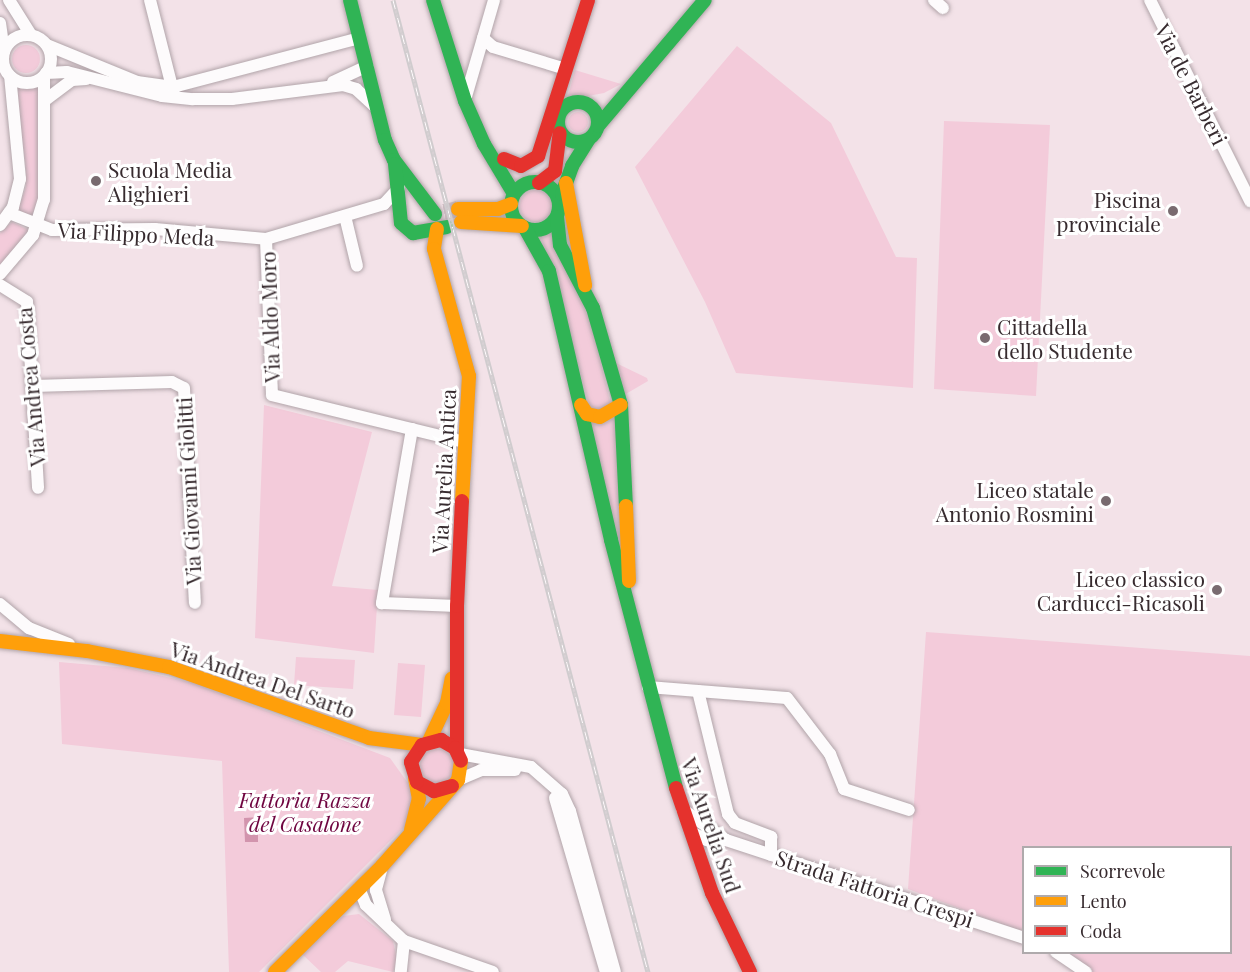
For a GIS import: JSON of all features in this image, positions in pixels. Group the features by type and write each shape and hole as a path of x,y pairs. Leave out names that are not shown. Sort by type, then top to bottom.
{"main road":[{"path":"350,0 378,111 394,160 399,188 399,217 407,231 420,233 423,224 447,219 500,198 502,176"},
{"path":"433,0 465,101 513,199 513,214 549,271 632,622"},
{"path":"504,159 521,166 538,156 588,0"},
{"path":"394,160 447,219 546,228 558,210 566,183 588,140 629,87 704,0"},
{"path":"476,208 513,199 535,183 552,176 557,166 560,133 557,122 563,107 566,70"},
{"path":"563,107 577,101 587,103 629,87"},
{"path":"587,103 596,113 598,126"},
{"path":"473,119 519,176 553,190 558,210 563,255 587,295"},
{"path":"560,133 576,142 588,140"},
{"path":"566,183 587,295 621,405 632,622"},
{"name":"Via Aurelia Antica","path":"407,839 418,808 412,758 426,743 447,703 455,665 469,376 446,283 434,249 447,219"},
{"name":"Via Aurelia Antica","path":"420,233 423,251 446,283"},
{"path":"581,405 587,414 600,417 621,405"},
{"name":"Via Aurelia Sud","path":"632,622 681,808 750,972"},
{"name":"Via Andrea Del Sarto","path":"0,641 87,651 212,679 369,738 394,753 413,774"},
{"name":"Via Aurelia Antica","path":"275,972 382,866 455,783 462,767 459,752 460,700 455,665"},
{"name":"Via Andrea Del Sarto","path":"369,738 426,743"},
{"path":"426,743 445,741 459,752"},
{"path":"413,774 430,790 455,783"}],"street":[{"path":"9,0 31,35 47,45 137,82 173,92 360,38"},
{"path":"150,0 173,92"},
{"path":"465,101 494,0"},
{"name":"Via de Barberi","path":"1150,5 1250,201"},
{"path":"0,24 2,54 20,159 17,196 0,225"},
{"path":"2,54 12,40 31,35"},
{"path":"483,38 493,47 566,70"},
{"path":"0,274 18,256 37,225 45,178 45,75 51,59 47,45"},
{"path":"6,73 23,83 45,75 67,72 173,92 232,99 323,85 367,66"},
{"path":"44,101 72,80 92,78"},
{"path":"323,85 356,89 378,111"},
{"path":"266,239 373,208 389,201 399,188"},
{"path":"373,208 399,217"},
{"name":"Via Filippo Meda","path":"9,213 58,231 155,229 266,239"},
{"path":"345,216 357,266"},
{"name":"Via Aldo Moro","path":"266,239 272,395 412,429"},
{"name":"Via Andrea Costa","path":"0,285 6,294 27,302 38,488"},
{"name":"Via Giovanni Giolitti","path":"33,386 172,382 184,388 195,603"},
{"path":"457,606 382,603 412,429 465,442"},
{"path":"0,604 29,628 87,651"},
{"path":"648,687 787,698 830,754 844,789 909,810"},
{"name":"Via Aurelia Sud","path":"698,691 728,814 735,823 771,837 771,855"},
{"path":"459,752 531,766 562,794 570,812 615,972"},
{"path":"455,783 481,770 511,769 531,775 551,791 562,814 606,972"},
{"path":"681,808 706,834 698,853"},
{"name":"Strada Fattoria Crespi","path":"690,833 706,834 726,840 1022,938"},
{"path":"382,866 376,883 378,901 385,920"},
{"path":"358,888 378,901"},
{"path":"358,888 366,905 385,920 404,941 465,967 493,972"},
{"path":"344,903 366,905"},
{"path":"401,972 404,941"},
{"path":"1059,954 1086,972"}],"green space":[{"path":"26,45 36,49 40,59 36,69 26,73 16,69 12,59 16,49"},
{"path":"737,46 831,123 896,257 917,258 913,388 736,373 705,302 635,167"},
{"path":"575,70 621,84 604,93 567,100"},
{"path":"16,86 39,86 38,204 34,216 17,213 26,187 26,169"},
{"path":"574,112 582,112 588,118 588,126 582,132 574,132 568,126 568,118"},
{"path":"944,121 1050,125 1036,396 934,389"},
{"path":"536,190 547,195 552,206 547,217 536,222 525,217 520,206 525,195"},
{"path":"12,222 29,230 0,268 0,233"},
{"path":"553,232 593,329 610,402 606,412 590,407 541,237"},
{"path":"616,363 647,378 648,381 624,395"},
{"path":"264,405 372,432 332,586 378,590 374,653 255,638"},
{"path":"617,416 623,559 588,421 603,424"},
{"path":"926,632 1250,656 1250,972 1092,972 1065,954 1232,954 1232,846 1022,846 1022,932 908,889"},
{"path":"296,657 355,660 353,689 294,685"},
{"name":"Fattoria Razza del Casalone","path":"59,662 128,668 193,683 390,758 410,786 412,802 406,825 259,972 229,972 222,761 62,744"},
{"path":"398,663 425,665 421,717 394,715"},
{"path":"437,749 449,754 454,766 449,778 437,783 425,778 420,766 425,754"},
{"path":"359,914 393,941 397,960 393,972 348,961 335,972 321,972 302,954 343,916"}],"shaded area":[{"path":"258,817 258,842 245,842 244,818"}],"tunnel":[{"path":"444,212 458,209"}],"railway":[{"path":"393,0 648,972"}],"traffic: fast":[{"path":"350,0 385,140 394,160 435,214"},
{"path":"433,0 465,101 484,144 514,194"},
{"path":"598,126 705,0"},
{"path":"578,102 586,103 592,108 597,114 598,122 597,130 592,136 586,141 578,142 570,141 564,136 559,130 558,122 559,114 564,108 570,103 578,102"},
{"path":"562,194 572,166 588,140"},
{"path":"395,164 401,223 413,233 446,227"},
{"path":"530,182 540,182 552,189 559,201 559,206 559,211 552,223 540,230 530,230 515,219 511,211 511,201 522,186 530,182"},
{"path":"557,217 560,245 593,308 621,405 626,506"},
{"path":"525,228 549,271 611,540 676,788"}],"traffic: slow":[{"path":"566,183 585,285"},
{"path":"458,209 498,209 511,204"},
{"path":"461,222 522,226"},
{"path":"437,229 434,249 469,376 462,501"},
{"path":"581,405 587,414 600,417 621,405"},
{"path":"626,506 629,581"},
{"path":"0,641 87,651 169,667 369,738 422,745"},
{"path":"429,741 447,703 452,678"},
{"path":"275,972 382,866 458,780 461,761"},
{"path":"411,830 419,799 415,778"}],"traffic: jam":[{"path":"504,159 521,166 538,156 588,0"},
{"path":"539,183 555,171 560,133"},
{"path":"457,751 457,606 462,501"},
{"path":"452,786 434,791 417,782 411,762 422,745 441,740 455,748 461,761"},
{"path":"676,788 712,893 750,972"}],"place":[{"name":"Scuola Media Alighieri","path":"96,181"},
{"name":"Piscina provinciale","path":"1173,211"},
{"name":"Cittadella dello Studente","path":"985,338"},
{"name":"Liceo statale Antonio Rosmini","path":"1106,501"},
{"name":"Liceo classico Carducci-Ricasoli","path":"1217,590"}]}
